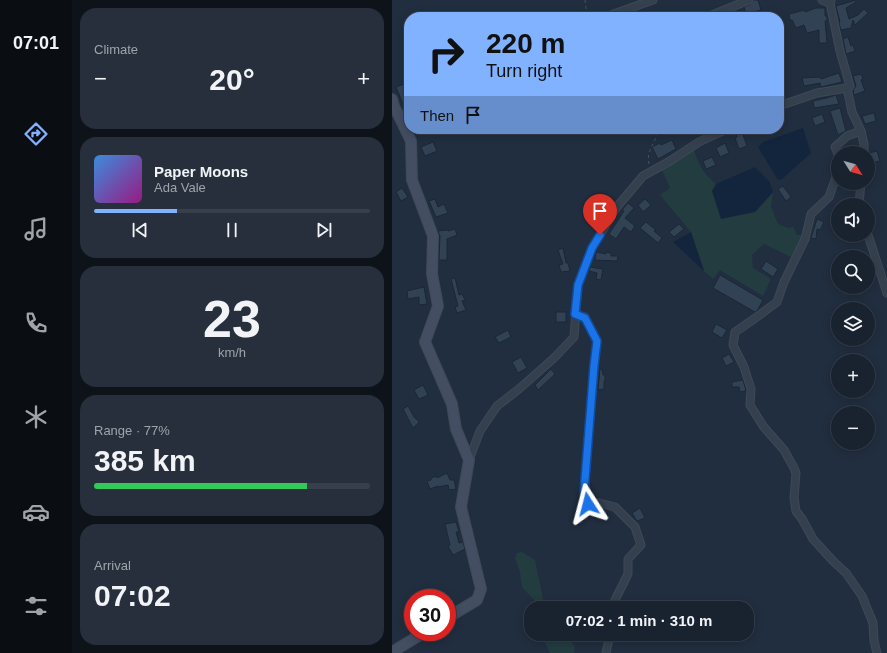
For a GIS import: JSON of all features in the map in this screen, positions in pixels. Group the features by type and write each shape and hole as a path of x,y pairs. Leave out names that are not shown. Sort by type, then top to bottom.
{"street":[{"path":"619,12 654,0"},
{"path":"719,12 749,0"},
{"path":"822,0 831,1 840,51 850,86 847,88 852,112 861,131 864,146"},
{"path":"784,104 817,93 847,88"},
{"path":"392,99 404,127"},
{"path":"836,146 847,136 861,131"},
{"path":"408,134 411,141 412,180 433,236 432,274 438,306 425,342 452,404 456,429 469,460"},
{"path":"456,613 477,600 481,589 461,507 469,460 480,431 497,406 554,358 574,337 578,285 592,248 616,208 643,176 670,161 698,142 716,134"},
{"path":"831,190 829,197 811,214 805,239 784,282 777,302 735,332 732,345 744,367 750,389 750,405 764,426 786,453 794,468 796,479 794,494 796,511 813,539 846,573 862,596 873,623 874,641 878,653"},
{"path":"870,242 887,293"},
{"path":"575,314 585,318 597,341 584,492 588,504 599,502 614,507 635,526 641,545 628,559 628,574 615,601"},
{"path":"392,652 410,641"},
{"path":"606,653 609,641"}],"path":[{"path":"585,0 586,12"},
{"path":"652,171 648,158 657,134"}],"green space":[{"path":"694,150 702,169 716,184 712,192 755,212 773,192 771,207 778,224 788,228 793,227 797,235 804,235 793,258 764,244 752,255 753,268 771,279 763,296 720,270 713,279 704,271 691,232 660,195 670,188 662,170"},
{"path":"522,552 535,560 544,601 535,601 522,587 520,572 515,558 517,553"},
{"path":"544,641 570,641 575,647 574,653 550,653"}],"water":[{"path":"803,128 811,153 782,179 778,180 758,147 763,142"},
{"path":"755,167 769,181 773,192 755,212 721,219 712,191 716,184"},
{"path":"691,232 704,271 673,242"}],"building":[{"path":"754,0 758,0 761,10 745,12 744,7 751,4"},
{"path":"856,0 856,2 846,8 849,19 858,15 864,9 868,13 855,25 853,20 851,28 841,30 836,6"},
{"path":"816,8 825,8 825,16 827,16 827,21 825,21 827,43 819,43 819,30 807,33 804,25 796,28 792,20 790,20 789,14 805,10 805,12"},
{"path":"848,37 851,46 853,45 855,51 846,54 843,39"},
{"path":"839,73 842,82 821,87 820,83 804,86 802,78 820,77 821,79"},
{"path":"861,74 863,79 861,80 865,91 854,95 853,90 856,86 853,76"},
{"path":"404,84 403,104 396,87"},
{"path":"836,95 839,104 814,108 813,101"},
{"path":"840,108 846,131 838,135 830,111"},
{"path":"874,113 876,121 865,124 862,116"},
{"path":"822,114 825,122 815,126 812,118"},
{"path":"736,134 743,134 747,146 739,149 735,138 737,137"},
{"path":"672,140 676,149 658,159 652,147"},
{"path":"433,142 437,151 425,156 421,147"},
{"path":"725,143 729,153 720,157 716,148"},
{"path":"877,151 880,161 875,162 875,152"},
{"path":"712,157 716,165 706,169 703,161"},
{"path":"783,186 791,197 786,201 778,189"},
{"path":"402,188 408,197 401,201 396,192"},
{"path":"435,199 438,207 444,204 448,213 436,217 429,201"},
{"path":"645,199 651,205 643,212 638,205"},
{"path":"628,203 634,208 625,218 635,226 631,232 624,227 616,239 609,234 624,211 622,210"},
{"path":"817,219 824,222 820,230 817,229 816,239 811,238"},
{"path":"646,222 656,230 654,231 662,238 658,243 640,228"},
{"path":"679,224 684,229 674,237 669,232"},
{"path":"455,229 457,235 447,239 447,260 439,260 440,236 438,231"},
{"path":"563,248 566,263 568,263 570,271 561,272 559,265 563,264 558,250"},
{"path":"596,252 606,254 606,252 611,253 611,256 618,256 617,261 595,260"},
{"path":"766,261 778,269 773,277 761,269"},
{"path":"590,267 603,269 601,280 596,279 597,273 589,271"},
{"path":"720,275 763,300 757,311 755,312 713,288"},
{"path":"455,278 459,295 462,294 465,300 462,301 466,310 457,313 455,307 458,306 451,279"},
{"path":"424,287 427,304 419,305 419,297 408,299 407,291"},
{"path":"556,312 566,312 566,322 556,322"},
{"path":"716,324 727,330 722,338 712,332"},
{"path":"508,330 511,337 499,343 495,337"},
{"path":"729,354 734,362 726,366 722,358"},
{"path":"521,357 527,368 518,373 512,362"},
{"path":"551,369 555,374 538,390 535,385"},
{"path":"600,369 602,369 603,375 605,375 605,381 604,389 598,390"},
{"path":"743,380 746,391 740,392 739,387 732,387 732,382"},
{"path":"423,385 428,395 419,399 414,390"},
{"path":"408,406 414,417 419,422 413,428 403,409"},
{"path":"447,473 450,480 454,480 456,489 449,490 448,485 430,489 427,481 431,480 431,478 437,476 437,478"},
{"path":"640,508 645,518 637,521 632,513"},
{"path":"456,522 459,532 456,532 459,543 463,542 465,549 453,555 448,546 450,545 445,524"}],"route":[{"path":"588,504 584,492 597,341 585,318 575,314 578,285 592,248 600,235"}]}
